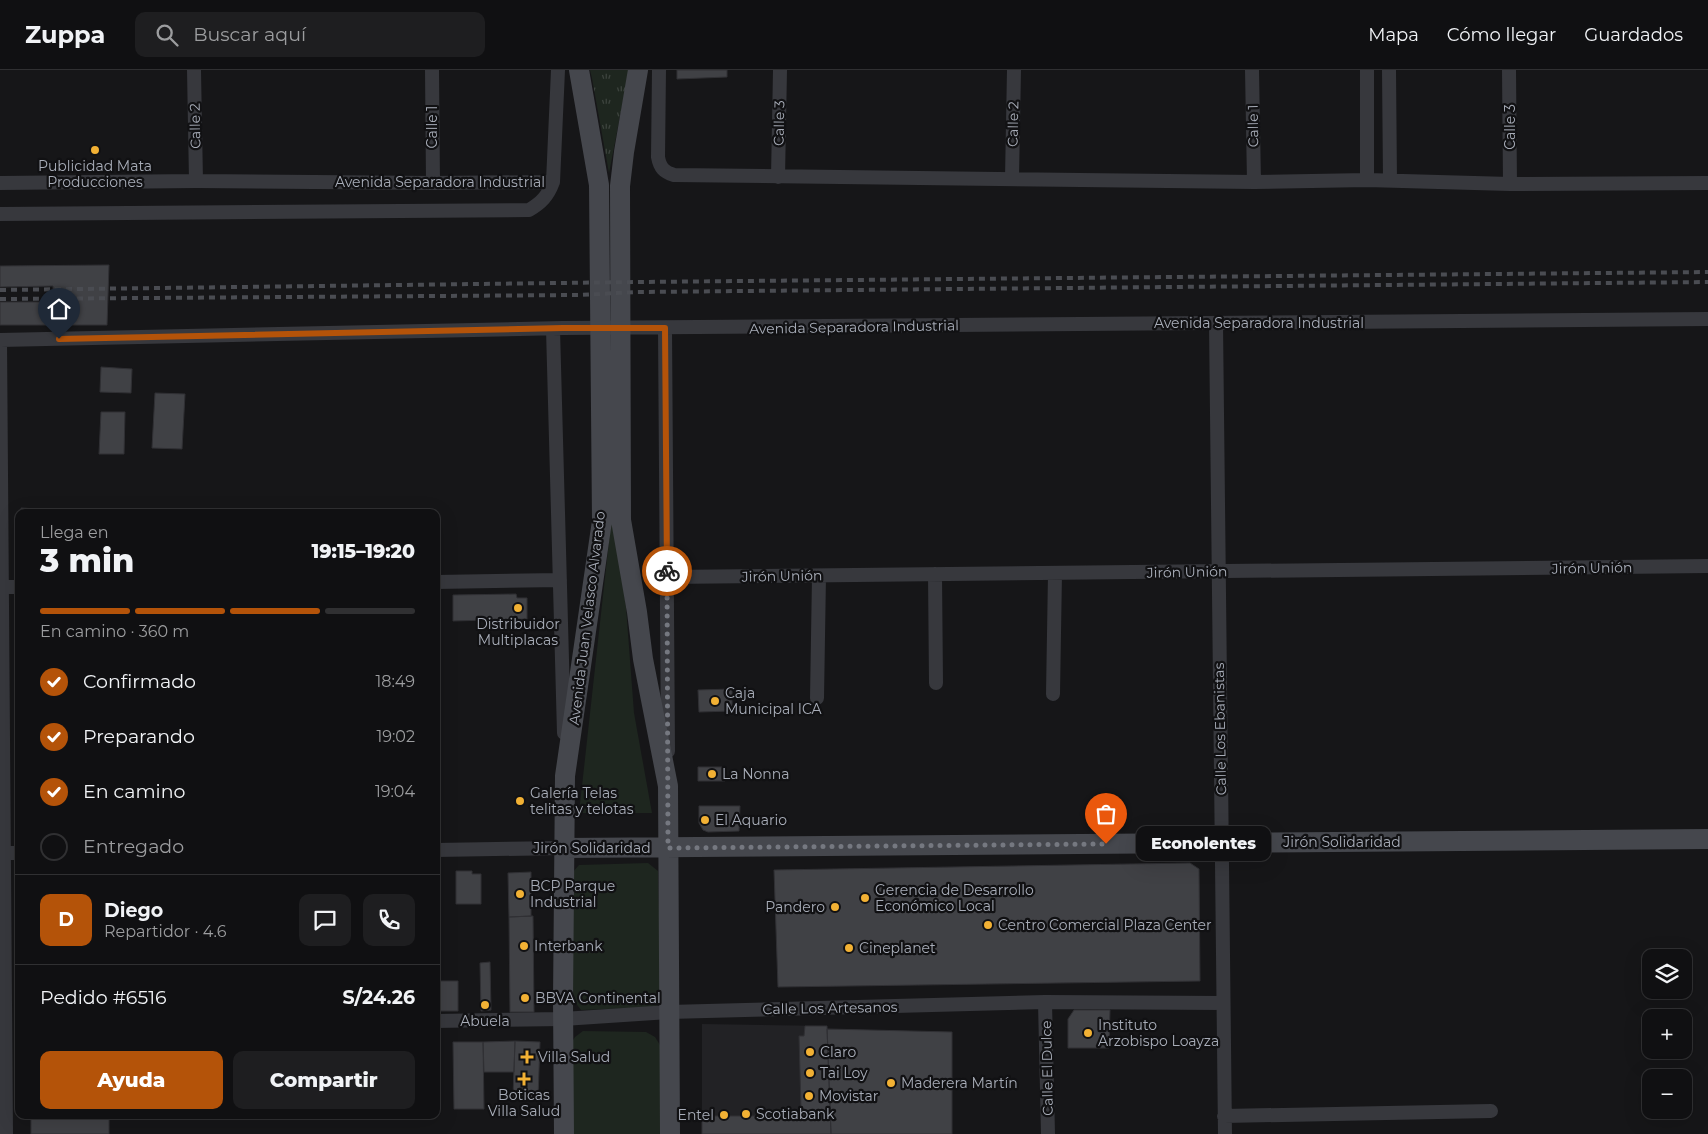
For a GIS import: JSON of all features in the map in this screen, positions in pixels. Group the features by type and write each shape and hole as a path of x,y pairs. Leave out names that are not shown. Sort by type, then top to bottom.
{"main road":[{"name":"Avenida Juan Velasco Alvarado","path":"564,1134 565,776 602,521 599,185 580,70"},
{"name":"Avenida Juan Velasco Alvarado","path":"638,70 620,186 621,520 643,659 668,786 670,1134"},
{"name":"Jirón Solidaridad","path":"564,848 1708,839"}],"street":[{"name":"Calle 2","path":"194,70 196,181"},
{"name":"Calle 1","path":"432,70 433,183"},
{"path":"552,182 558,70"},
{"path":"659,70 658,157 664,171 680,175 727,174 778,177 1254,182 1367,180 1510,184 1708,183"},
{"name":"Calle 3","path":"778,177 780,70"},
{"name":"Calle 2","path":"1012,178 1014,70"},
{"name":"Calle 1","path":"1252,70 1254,182"},
{"path":"1367,70 1367,180"},
{"path":"1389,70 1390,181"},
{"name":"Calle 3","path":"1509,70 1510,184"},
{"name":"Avenida Separadora Industrial","path":"0,183 196,181 552,182 550,191 545,198 529,210 0,214"},
{"name":"Avenida Separadora Industrial","path":"0,340 558,328 640,329 1708,320"},
{"name":"Calle Los Ebanistas","path":"1216,323 1225,1134"},
{"name":"Avenida Juan Velasco Alvarado","path":"558,328 560,580 565,776"},
{"name":"Avenida Juan Velasco Alvarado","path":"665,328 668,786"},
{"path":"0,340 2,853 8,1031 6,1134"},
{"name":"Jirón Unión","path":"667,577 1708,566"},
{"path":"1053,694 1055,573"},
{"path":"935,574 936,683"},
{"path":"817,698 819,576"},
{"path":"440,582 560,580"},
{"path":"2,587 15,587"},
{"name":"Jirón Solidaridad","path":"440,850 564,848"},
{"path":"2,853 15,853"},
{"name":"Calle Los Artesanos","path":"440,1021 563,1018 669,1012 1045,1002 1223,1004"},
{"name":"Calle El Dulce","path":"1045,1002 1048,1134"},
{"path":"1224,1116 1491,1111"}],"shaded area":[{"path":"702,1024 827,1026 831,1134 702,1134"}],"green space":[{"path":"590,70 629,70 609,173 592,78"},
{"path":"613,505 626,607 634,713 652,813 579,813"},
{"path":"648,863 658,871 661,995 656,1007 581,1010 572,998 573,872 579,865"},
{"path":"583,1031 646,1032 655,1037 660,1045 661,1134 571,1134 570,1045 575,1037"}],"building":[{"path":"677,70 727,70 727,77 677,79"},
{"path":"109,265 107,325 0,325 0,302 53,302 53,286 0,287 0,266"},
{"path":"101,367 132,369 131,393 100,392"},
{"path":"155,393 185,394 182,449 152,448"},
{"path":"101,412 125,412 124,454 99,454"},
{"path":"516,594 517,598 527,598 527,619 453,621 453,595"},
{"name":"Caja Municipal ICA","path":"732,689 732,711 699,712 698,690"},
{"name":"La Nonna","path":"698,767 725,767 725,781 698,781"},
{"path":"699,806 740,806 739,831 708,832 703,830 699,823"},
{"name":"Centro Comercial Plaza Center","path":"1190,863 1199,869 1200,981 778,987 774,870"},
{"path":"456,871 472,871 472,874 481,874 481,904 456,904"},
{"name":"BCP Parque Industrial","path":"531,872 531,916 509,917 508,873"},
{"path":"533,916 534,1012 510,1012 509,917"},
{"path":"490,962 491,1010 481,1011 480,963"},
{"path":"440,981 458,981 458,1011 440,1011"},
{"name":"Instituto Arzobispo Loayza","path":"1074,1010 1110,1010 1109,1048 1068,1048 1068,1019"},
{"path":"805,1026 827,1026 831,1134 702,1134 702,1116 794,1116 801,1108 799,1036 804,1036"},
{"name":"Maderera Martín","path":"827,1029 952,1032 952,1134 831,1134"},
{"name":"Villa Salud","path":"515,1041 540,1042 538,1098 513,1097"},
{"path":"515,1041 514,1072 484,1072 483,1042"},
{"path":"453,1042 483,1042 484,1109 454,1109"},
{"path":"31,1119 109,1119 109,1134 31,1134"}],"railway":[{"path":"0,290 1708,272"},
{"path":"0,299 579,295 637,292 1708,282"}],"way so far":[{"path":"667,571 668,848 1106,844"}],"place":[{"name":"Publicidad Mata Producciones","path":"95,150"},
{"name":"Distribuidor Multiplacas","path":"518,608"},
{"name":"Caja Municipal ICA","path":"715,701"},
{"name":"La Nonna","path":"712,774"},
{"name":"Galería Telas telitas y telotas","path":"520,801"},
{"name":"El Aquario","path":"705,820"},
{"name":"Econolentes","path":"1106,844"},
{"name":"BCP Parque Industrial","path":"520,894"},
{"name":"Gerencia de Desarrollo Económico Local","path":"865,898"},
{"name":"Pandero","path":"835,907"},
{"name":"Centro Comercial Plaza Center","path":"988,925"},
{"name":"Interbank","path":"524,946"},
{"name":"Cineplanet","path":"849,948"},
{"name":"BBVA Continental","path":"525,998"},
{"name":"Abuela","path":"485,1005"},
{"name":"Instituto Arzobispo Loayza","path":"1088,1033"},
{"name":"Claro","path":"810,1052"},
{"name":"Villa Salud","path":"527,1057"},
{"name":"Tai Loy","path":"810,1073"},
{"name":"Boticas Villa Salud","path":"524,1079"},
{"name":"Maderera Martín","path":"891,1083"},
{"name":"Movistar","path":"809,1096"},
{"name":"Scotiabank","path":"746,1114"},
{"name":"Entel","path":"724,1115"}],"route":[{"path":"59,339 563,328 665,328 667,571"}]}
